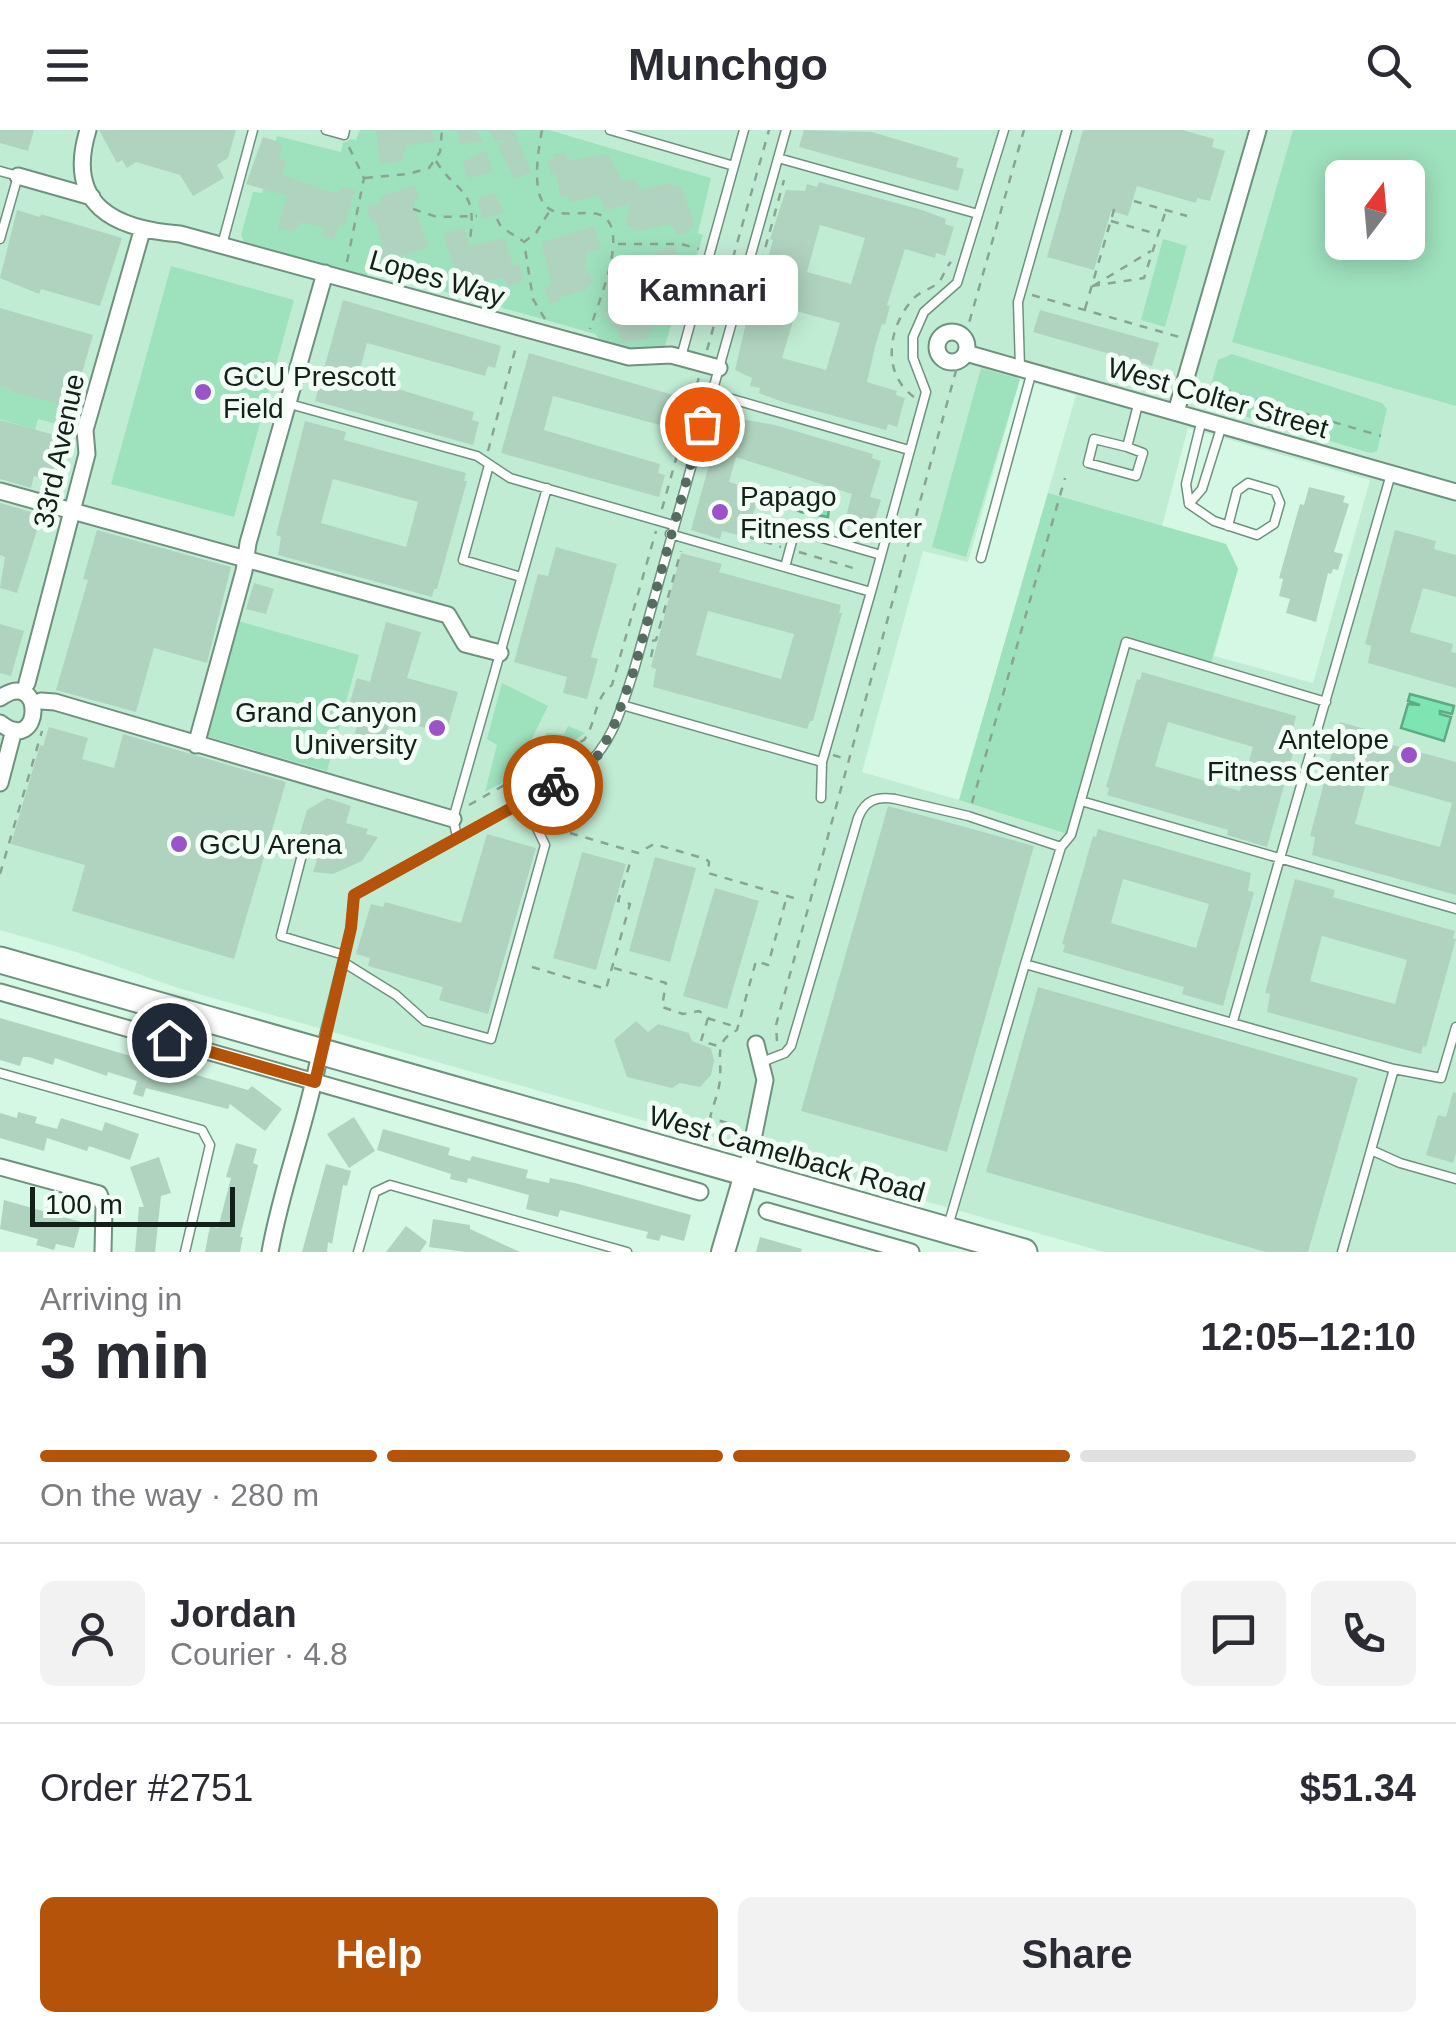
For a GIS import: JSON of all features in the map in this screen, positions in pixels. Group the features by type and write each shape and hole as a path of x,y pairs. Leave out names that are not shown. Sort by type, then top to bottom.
{"main road":[{"name":"West Camelback Road","path":"0,960 1024,1252"}],"street":[{"path":"88,130 80,168 92,197"},
{"path":"1176,412 1258,130"},
{"path":"18,176 92,197 113,215 142,231"},
{"name":"Lopes Way","path":"142,231 180,234 222,244 629,357 646,358 658,353 711,366"},
{"name":"33rd Avenue","path":"28,683 73,511 86,454 86,430 142,231"},
{"path":"196,745 286,402 325,273"},
{"name":"West Colter Street","path":"963,350 1456,492"},
{"path":"0,491 448,614 465,644 500,654"},
{"path":"0,698 16,691 32,701 35,712 30,723 7,726 0,783"},
{"path":"48,701 454,816"},
{"path":"0,992 700,1192"},
{"path":"132,1030 140,1001"},
{"path":"723,1252 746,1174 766,1080 756,1044"},
{"path":"270,1252 320,1052"},
{"path":"527,1142 534,1114"},
{"path":"0,1167 99,1194 104,1207 104,1252"},
{"path":"767,1212 911,1252"}],"lane":[{"path":"222,244 253,130"},
{"path":"326,130 344,133"},
{"path":"610,130 734,166"},
{"path":"681,358 744,130"},
{"path":"320,1052 351,928 354,895 595,760 608,741 622,705 711,394 711,366 786,130"},
{"path":"821,798 824,758 926,392 913,358 913,337 924,312 958,283 1004,130"},
{"path":"980,558 1026,369 1018,302 1067,130"},
{"path":"778,158 978,214"},
{"path":"0,171 18,176 0,240"},
{"path":"711,394 910,450"},
{"path":"1126,447 1139,401"},
{"path":"286,402 477,456 510,478 658,520 672,530 871,592"},
{"path":"1202,420 1186,484 1189,504 1214,521 1228,526 1257,535 1274,524 1280,503 1276,491 1248,482 1237,492 1228,526"},
{"path":"1189,504 1202,489 1222,425"},
{"path":"1094,439 1126,447 1143,452 1136,476 1088,463 1094,439"},
{"path":"487,464 463,560 521,577"},
{"path":"1234,1021 1391,474"},
{"path":"457,836 454,816 547,488"},
{"path":"785,567 795,530 881,555"},
{"path":"946,1230 1061,847 1072,835 1126,642 1326,702"},
{"path":"622,705 824,758"},
{"path":"762,1062 785,1053 791,1046 862,809 874,798 968,816 1061,847"},
{"path":"304,850 281,936 344,958 425,1021 492,1039 545,845 524,801"},
{"path":"1081,801 1456,909"},
{"path":"1026,964 1394,1069 1440,1078 1456,1027"},
{"path":"1342,1252 1394,1069"},
{"path":"0,1073 202,1130 210,1145 185,1252"},
{"path":"1370,1150 1456,1179"},
{"path":"358,1252 375,1192 390,1184 627,1252"}],"path":[{"path":"364,178 423,171 436,161 442,130"},
{"path":"542,130 538,192 542,204 550,210 603,218 610,223 615,244 586,345"},
{"path":"454,816 584,740 600,695 612,685 658,520 711,366 769,130"},
{"path":"777,1041 776,1025 1024,130"},
{"path":"343,278 364,178 344,133"},
{"path":"436,161 468,194 470,240"},
{"path":"1134,201 1187,216"},
{"path":"1085,310 1116,203"},
{"path":"413,208 437,217 477,216"},
{"path":"524,242 536,233 550,210"},
{"path":"1092,286 1144,278 1166,210"},
{"path":"496,219 501,227 524,242 533,299 541,308 544,321"},
{"path":"1111,221 1158,234"},
{"path":"615,244 681,244 710,253"},
{"path":"1092,286 1153,250"},
{"path":"1021,292 1196,342"},
{"path":"487,464 522,328"},
{"path":"1210,386 1381,436"},
{"path":"968,816 1065,478"},
{"path":"749,537 853,568"},
{"path":"650,657 654,641"},
{"path":"0,874 48,701"},
{"path":"824,758 851,760"},
{"path":"570,833 638,852 654,844 708,861 708,873 794,898"},
{"path":"532,967 606,989 630,904 618,901 631,860"},
{"path":"734,1133 735,1126 710,1118 720,1080 719,1046 738,1027 756,961 768,965 787,896"},
{"path":"612,968 666,983 662,1008 683,1014 699,1011 708,1018 738,1027"},
{"path":"708,1018 702,1041 719,1046"}],"shaded area":[{"name":"Grand Canyon University","path":"0,130 1456,130 1456,1252 1104,1252 178,988 0,930","holes":["1020,379 1076,395 959,800 862,772 923,551 968,562","1188,428 1370,480 1313,683 1214,656 1238,569 1226,544 1162,526"]},
{"path":"360,130 549,130 711,178 698,233 703,235 676,325 671,325 664,349 618,349 595,334 369,270 365,279 245,244 241,235 253,192 262,193 277,136 341,152 343,143 356,140"},
{"path":"1293,130 1456,130 1456,406 1232,342"},
{"path":"1163,239 1187,246 1165,327 1141,320"},
{"name":"GCU Prescott Field","path":"171,266 294,300 234,517 111,484"},
{"path":"1232,354 1382,403 1387,409 1377,451 1371,453 1205,405 1218,360"},
{"path":"981,368 1020,379 966,557 932,547"},
{"path":"0,386 62,404 56,424 38,419 35,430 0,419"},
{"path":"788,489 830,498 828,517 784,504"},
{"path":"1048,493 1226,544 1238,569 1210,666 1126,642 1071,835 959,800"},
{"path":"231,619 359,655 327,771 199,734"},
{"path":"502,683 548,706 513,777 485,792 497,745 487,739"},
{"path":"1410,694 1454,706 1452,714 1440,711 1451,717 1444,741 1401,728 1408,704 1420,705 1408,701"},
{"path":"568,726 585,733 555,753 553,748 544,751 545,757 527,769 547,733 564,734"}],"building":[{"path":"0,130 34,130 28,151 0,143"},
{"path":"99,130 236,130 228,158 217,165 224,178 193,196 180,175 136,162 127,168 122,160 117,163"},
{"path":"376,130 432,130 436,142 407,145 401,162 380,163"},
{"path":"457,130 476,130 483,142 459,144"},
{"path":"489,130 514,130 531,172 515,179 497,145 507,141 495,141"},
{"path":"804,130 872,132 959,158 956,167 964,169 958,191 799,147"},
{"path":"1083,130 1183,130 1214,139 1212,147 1225,151 1210,201 1197,198 1196,203 1137,186 1128,216 1111,211 1094,270 1047,257"},
{"path":"263,137 282,143 280,159 286,160 282,175 333,193 339,192 340,187 355,190 344,227 339,225 334,240 321,235 324,228 301,222 293,232 278,228 287,196 246,184"},
{"path":"487,150 492,172 467,178 462,162"},
{"path":"565,153 569,160 608,154 622,181 634,179 641,189 669,183 681,187 695,226 678,235 670,224 633,232 625,221 631,203 606,211 598,195 571,203 568,195 560,197 556,173 551,175 547,160 554,158 553,154"},
{"path":"819,182 922,210 946,219 945,224 954,227 945,256 936,253 935,258 905,249 887,305 890,306 885,325 882,324 875,347 867,382 897,391 896,395 905,398 897,427 888,424 886,430 783,402 759,393 760,388 750,386 752,378 735,370 756,299 753,292 761,266 767,261 786,190 805,191 807,184 817,187","holes":["820,225 865,238 851,284 807,272","796,311 840,323 826,370 782,358"]},
{"path":"415,185 419,200 414,201 414,207 429,247 380,263 376,248 381,247 381,241 375,219 371,221 366,207 381,202 380,197"},
{"path":"495,193 504,213 482,219 478,198"},
{"path":"17,210 122,238 100,306 41,289 39,294 0,278"},
{"path":"594,226 601,249 585,253 588,262 584,265 593,283 586,286 587,290 565,295 550,304 544,288 550,286 551,280 541,243"},
{"path":"464,228 470,246 504,238 513,266 519,264 525,280 507,287 503,277 461,287 443,234"},
{"path":"675,246 679,262 670,265 669,271 678,307 671,315 649,319 653,332 647,334 648,339 622,342 615,326 611,328 605,308 632,297 626,266"},
{"path":"343,300 501,346 495,368 488,366 485,376 367,343 358,377 474,412 472,420 479,422 473,445 315,401"},
{"path":"0,308 93,335 72,407 0,386"},
{"path":"1040,310 1159,343 1152,366 1033,332"},
{"path":"529,353 687,399 681,421 674,419 671,428 553,396 544,430 660,464 658,473 665,475 659,497 501,453"},
{"path":"718,415 775,425 873,454 872,458 881,461 870,497 881,500 875,520 863,517 860,529 844,524 852,494 736,457 729,482 749,488 753,492 750,500 757,502 746,537 722,531 720,539 691,530 715,443 710,442"},
{"path":"0,420 62,437 50,480 34,476 31,488 0,479"},
{"path":"305,421 346,432 344,440 466,473 467,481 432,597 278,555 281,537 276,535","holes":["333,479 418,502 406,547 321,523"]},
{"path":"1309,487 1345,496 1343,502 1349,504 1334,552 1343,554 1338,570 1328,573 1316,622 1286,613 1290,599 1279,596 1283,579 1279,578 1300,504 1304,505"},
{"path":"0,503 42,515 17,593 0,588 5,557 0,555"},
{"path":"97,530 231,567 207,663 154,648 136,712 56,690 88,580 83,579"},
{"path":"1395,530 1436,541 1434,549 1456,555 1456,597 1423,588 1410,632 1453,644 1456,688 1368,663 1371,646 1365,644"},
{"path":"556,547 617,564 591,657 598,659 587,699 563,693 567,677 514,662 538,574 548,576"},
{"path":"681,553 722,564 719,572 841,605 813,721 807,729 653,687 656,669 651,667","holes":["708,611 794,634 781,679 696,655"]},
{"path":"254,583 274,589 266,614 246,609"},
{"path":"386,622 421,632 407,678 458,692 446,734 391,718 379,759 350,751 363,705 350,702 357,678 370,682"},
{"path":"0,624 24,631 11,676 0,673"},
{"path":"1142,672 1296,716 1292,734 1298,735 1267,847 1227,835 1228,830 1107,795 1106,787 1137,679 1140,680","holes":["1168,722 1253,747 1240,791 1155,766"]},
{"path":"1340,722 1380,733 1378,741 1456,762 1456,895 1312,855 1315,837 1310,836","holes":["1367,779 1452,803 1440,847 1355,824"]},
{"name":"GCU Arena","path":"49,727 88,738 82,759 114,768 123,734 286,782 234,959 72,911 85,865 11,844"},
{"path":"327,798 351,806 346,823 368,829 366,834 378,837 362,861 333,874 313,872 317,838 300,834 307,810"},
{"path":"888,806 1034,846 947,1152 801,1111"},
{"path":"1098,829 1251,873 1248,891 1254,892 1223,1006 1182,994 1184,987 1063,952 1062,944 1093,836 1096,837","holes":["1123,879 1209,904 1196,948 1111,923"]},
{"path":"487,834 536,848 488,1014 439,1000 443,987 368,966 370,958 356,954 371,904 383,907 385,902 461,923"},
{"path":"582,852 626,864 596,970 553,958"},
{"path":"655,857 696,868 670,962 629,951"},
{"path":"1295,879 1335,890 1333,897 1455,931 1456,939 1421,1054 1267,1012 1270,994 1265,993","holes":["1322,936 1407,960 1395,1004 1310,981"]},
{"path":"715,888 759,901 727,1009 683,996"},
{"path":"1038,987 1358,1078 1308,1252 1266,1252 986,1172"},
{"path":"0,1018 248,1090 252,1086 282,1109 265,1131 230,1104 228,1109 146,1088 143,1097 133,1094 137,1081 108,1072 107,1076 55,1058 53,1065 29,1057 23,1057 20,1066 0,1060"},
{"path":"636,1021 648,1032 658,1024 689,1033 692,1041 711,1048 711,1075 700,1087 680,1083 672,1088 627,1077 614,1040"},
{"path":"1453,1092 1453,1163 1426,1155 1438,1115 1446,1117"},
{"path":"18,1112 37,1117 35,1123 57,1129 61,1118 102,1131 105,1122 139,1134 130,1160 89,1146 87,1151 47,1138 44,1151 0,1138 0,1113 17,1118"},
{"path":"354,1117 375,1151 349,1168 327,1134"},
{"path":"383,1129 450,1148 448,1155 470,1161 472,1156 528,1170 526,1178 575,1183 691,1215 684,1241 661,1235 659,1241 646,1238 648,1232 560,1210 558,1217 526,1209 529,1195 468,1178 467,1183 450,1179 451,1174 377,1150"},
{"path":"236,1143 257,1149 253,1163 258,1165 240,1237 240,1252 205,1252 210,1226 218,1228"},
{"path":"159,1157 171,1193 161,1196 155,1252 135,1252 139,1207 144,1207 130,1167"},
{"path":"326,1164 351,1171 347,1186 343,1185 332,1244 328,1242 327,1252 302,1252"},
{"path":"4,1200 81,1222 74,1248 56,1244 54,1250 36,1245 38,1239 0,1229"},
{"path":"433,1219 470,1225 470,1229 520,1252 429,1247"},
{"path":"406,1226 427,1242 420,1252 386,1252"},
{"path":"760,1237 802,1249 756,1252"}],"way so far":[{"path":"553,785 595,760 608,741 634,670 702,424"}],"place":[{"name":"GCU Prescott Field","path":"203,392"},
{"name":"Kamnari","path":"702,424"},
{"name":"Papago Fitness Center","path":"720,512"},
{"name":"Grand Canyon University","path":"437,728"},
{"name":"Antelope Fitness Center","path":"1409,755"},
{"name":"GCU Arena","path":"179,844"}],"route":[{"path":"169,1040 315,1082 351,928 354,895 553,785"}]}
